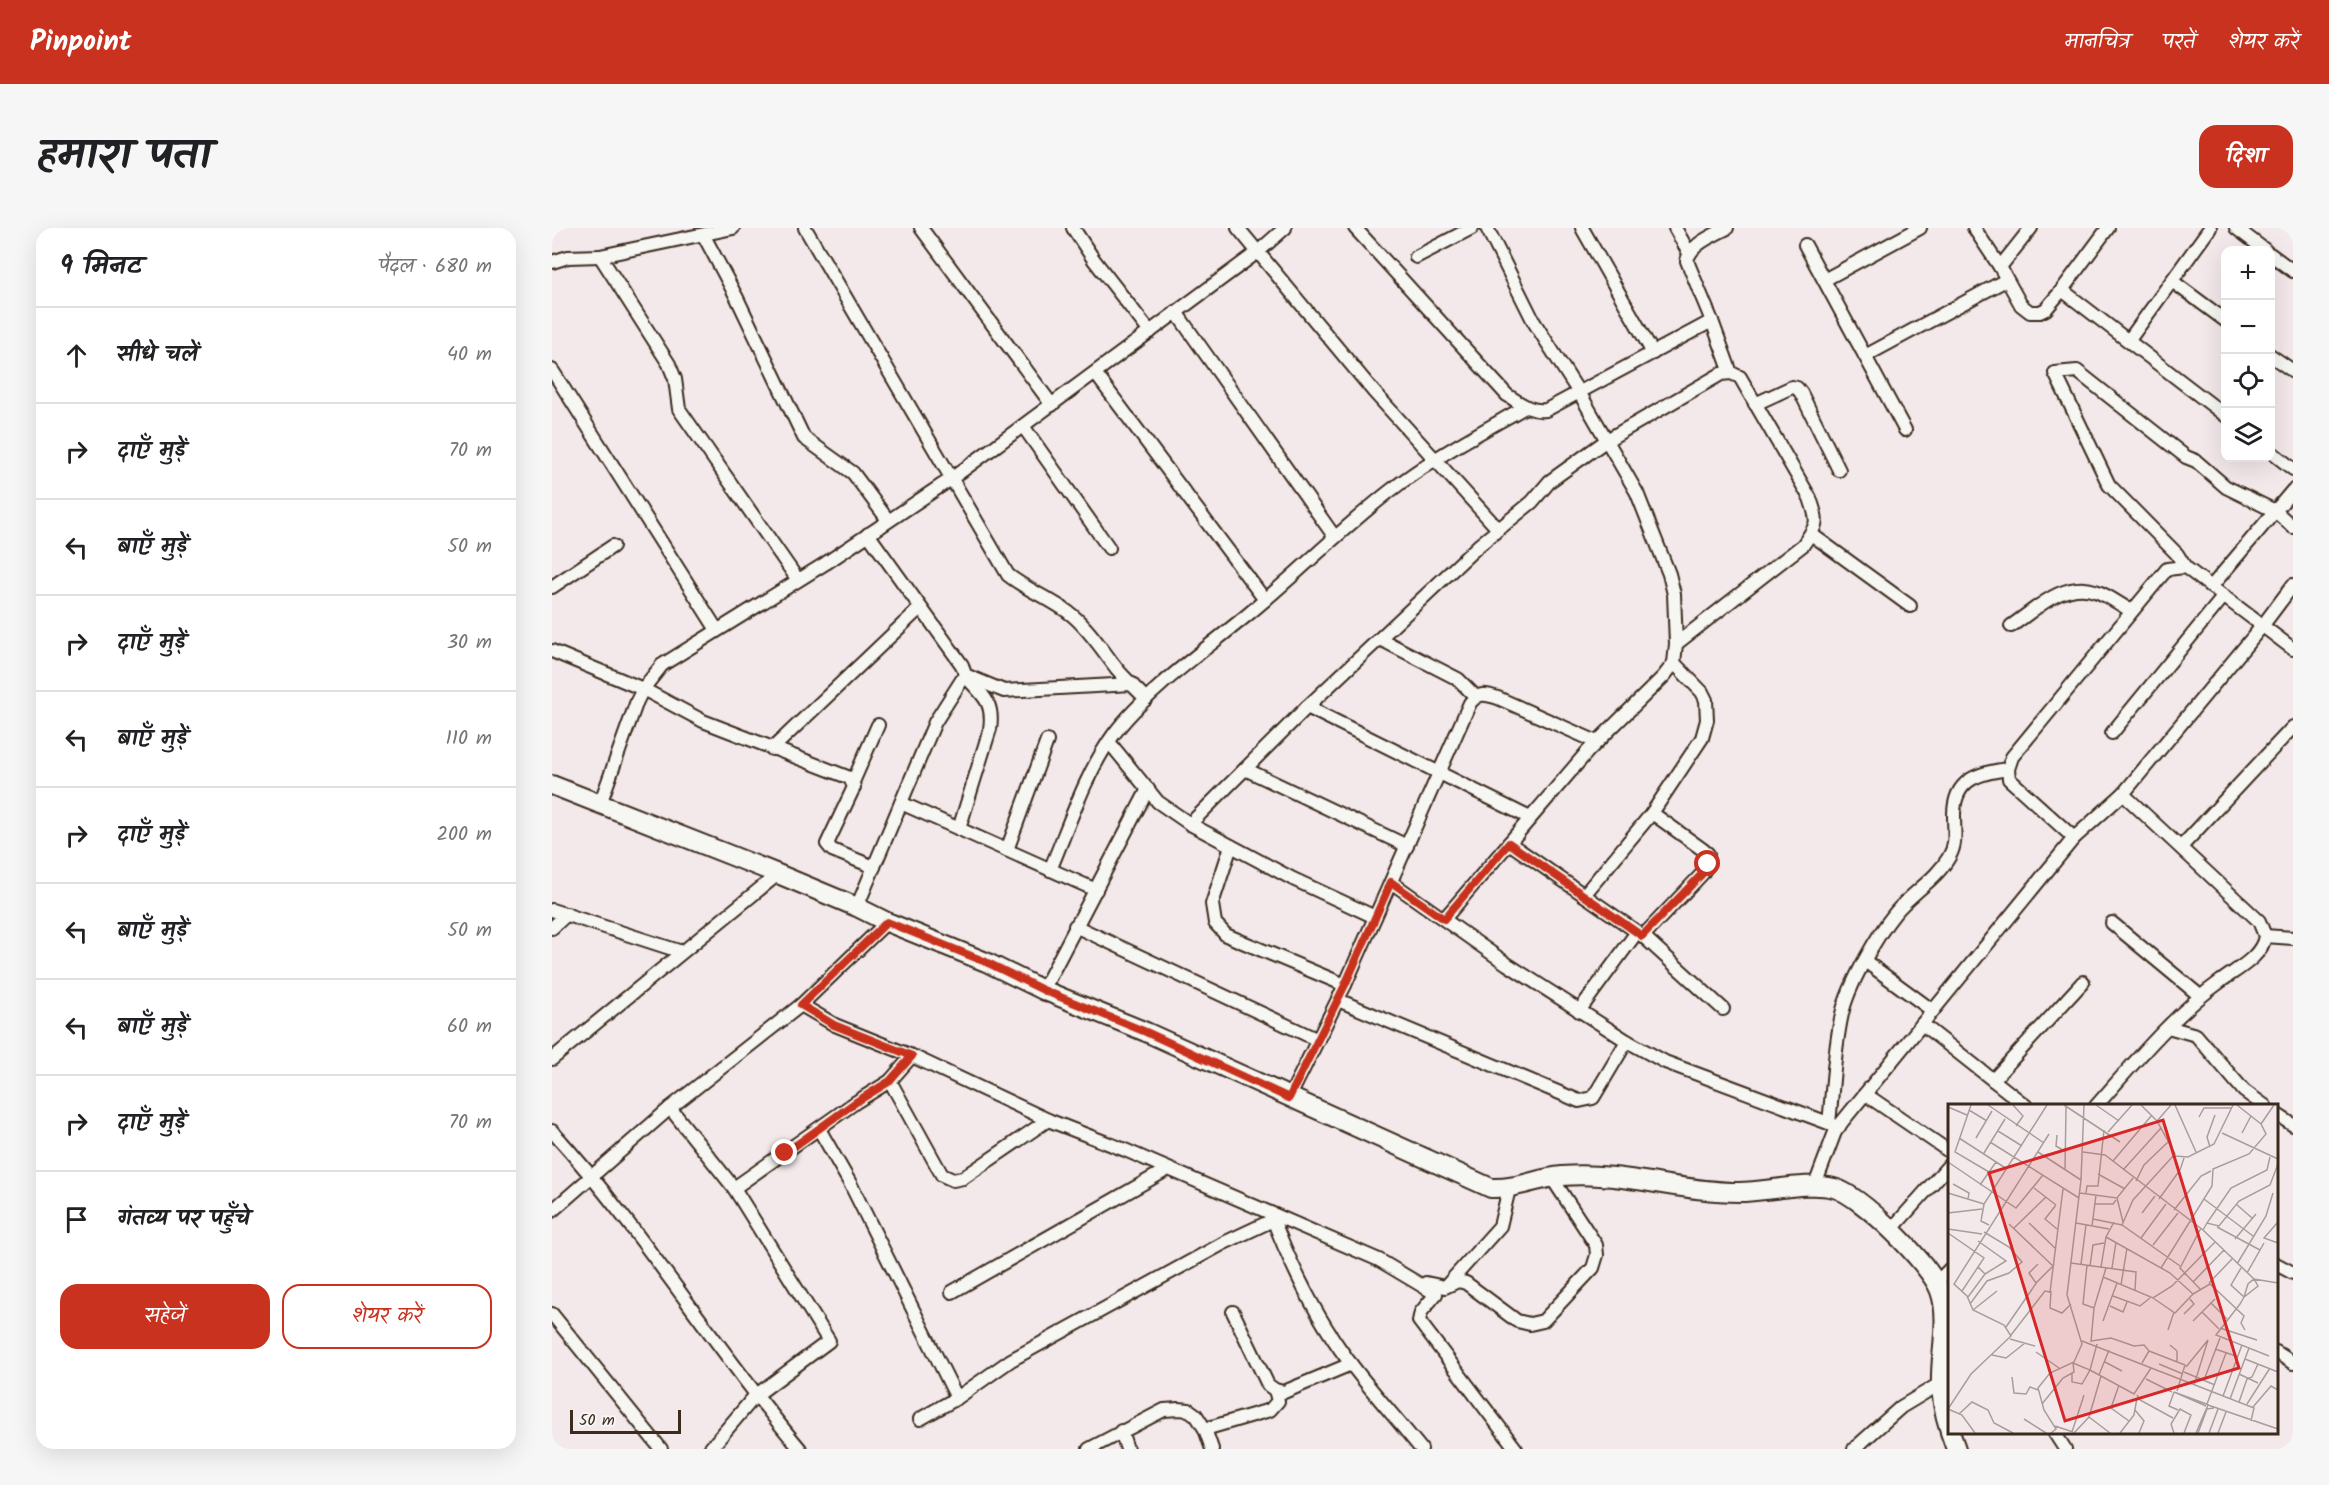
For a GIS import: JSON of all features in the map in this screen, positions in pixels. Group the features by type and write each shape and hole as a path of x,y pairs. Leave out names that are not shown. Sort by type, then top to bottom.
{"street":[{"path":"552,262 568,258 600,256 704,236 733,228"},
{"path":"806,228 1008,575 1073,616 1146,699"},
{"path":"921,228 1052,405"},
{"path":"1073,228 1094,260 1150,332"},
{"path":"1238,228 1374,392 1498,530"},
{"path":"600,804 633,711 643,689 662,665 798,580 951,479 1259,251 1285,228"},
{"path":"1354,228 1508,395 1526,407 1537,411 1546,410 1712,321"},
{"path":"1416,257 1472,228"},
{"path":"1444,919 1597,742 1664,676 1674,663 1676,644 1674,594 1669,574 1637,493 1579,393 1534,322 1486,228"},
{"path":"1582,228 1653,353"},
{"path":"1675,228 1689,253"},
{"path":"1727,228 1689,253 1687,261 1731,373"},
{"path":"1824,280 1920,228"},
{"path":"1974,228 2000,267 2021,305 2030,312 2040,312 2046,309 2108,228"},
{"path":"2000,267 2031,228"},
{"path":"2129,340 2210,228"},
{"path":"2236,228 2260,246"},
{"path":"704,236 737,298 804,438 853,473 888,520"},
{"path":"1805,245 1905,430"},
{"path":"600,256 669,364 675,379 679,409 798,580"},
{"path":"2275,257 2293,271"},
{"path":"1865,356 2006,280"},
{"path":"2172,281 2221,317"},
{"path":"2062,290 2221,412"},
{"path":"1176,312 1334,536"},
{"path":"2275,358 2293,371"},
{"path":"552,370 717,630"},
{"path":"2293,527 2275,511 2226,488 2196,461 2186,457 2077,371 2055,373 2109,485 2177,555 2185,567 2293,649"},
{"path":"1095,373 1266,600"},
{"path":"1190,824 1307,707 1498,530 1532,502 1550,481 1606,440 1721,374 1731,373 1740,377 1810,498 1817,518 1816,527 1803,545 1676,644"},
{"path":"1755,404 1792,387 1797,388 1802,393 1839,470"},
{"path":"1050,870 1098,757 1146,699 1266,600 1334,536 1391,490 1435,459 1526,407"},
{"path":"1023,426 1109,548"},
{"path":"2275,454 2293,469"},
{"path":"2211,586 2293,490"},
{"path":"868,534 962,665 965,675 987,700 993,716 959,829"},
{"path":"1811,534 1910,606"},
{"path":"552,587 613,546"},
{"path":"2074,838 2009,779 2008,769 2012,756 2167,569 2185,567"},
{"path":"1834,1125 1865,1094 2074,838 2123,794 2263,625 2293,585"},
{"path":"2011,626 2066,590 2080,588 2095,591 2132,611"},
{"path":"2112,733 2224,597"},
{"path":"772,749 920,608"},
{"path":"1380,639 1458,680 1475,696"},
{"path":"552,651 643,689 703,721 850,778 853,782"},
{"path":"1584,895 1652,813 1702,738 1707,720 1706,700 1702,692 1674,663"},
{"path":"965,675 1004,691 1132,684"},
{"path":"857,907 935,722 965,675"},
{"path":"1289,1098 1345,985 1475,696 1484,693 1498,698 1597,742"},
{"path":"1307,707 1530,819"},
{"path":"874,867 832,850 828,844 829,836 854,787 853,782 878,724"},
{"path":"2181,847 2293,727"},
{"path":"1007,850 1047,741"},
{"path":"1109,742 1158,802 1190,824 1293,879 1375,917"},
{"path":"1245,769 1407,846"},
{"path":"1815,1185 1834,1125 1842,1013 1849,992 1865,961 1896,912 1949,858 1955,836 1955,802 1961,790 1971,778 1983,772 2008,769"},
{"path":"552,785 778,874 986,962 1043,990 1146,1032 1353,1125 1478,1184 1491,1188 1509,1189 1561,1176 1614,1176 1678,1187 1738,1192 1815,1185 1835,1188 1851,1196 1882,1220 1933,1276 1943,1283 1940,1291 1944,1311 1941,1383 1948,1421"},
{"path":"1043,990 1148,789"},
{"path":"2098,1104 2168,1027 2200,996 2260,951 2265,936 2259,921 2123,794"},
{"path":"901,803 1096,890"},
{"path":"1579,1011 1640,934 1702,874 1708,864 1707,854 1702,849 1652,813"},
{"path":"1509,843 1640,934 1723,1009"},
{"path":"1231,846 1212,904 1215,923 1226,935 1345,985"},
{"path":"552,1059 778,874"},
{"path":"1391,882 1507,964 1627,1041 1665,1062 1834,1125"},
{"path":"552,910 682,952"},
{"path":"552,928 567,914"},
{"path":"552,1211 670,1108 801,1005 887,922"},
{"path":"2112,923 2200,996"},
{"path":"1075,926 1318,1040"},
{"path":"2265,936 2293,938"},
{"path":"1865,961 1933,1011"},
{"path":"1993,1080 2083,982"},
{"path":"1338,1000 1579,1101 1593,1098 1627,1041"},
{"path":"801,1005 834,1025 912,1056 1048,1120 1379,1260 1419,1282 1436,1294 1420,1312 1419,1321 1516,1449"},
{"path":"1922,1024 2023,1104"},
{"path":"2168,1027 2196,1035 2244,1091 2262,1104"},
{"path":"734,1188 856,1102 890,1081 912,1056"},
{"path":"890,1081 942,1175 953,1180 963,1178 1048,1120"},
{"path":"1865,1094 1948,1151"},
{"path":"670,1108 734,1188 829,1341 755,1396 710,1449"},
{"path":"2278,1115 2293,1125"},
{"path":"819,1129 851,1185 957,1398"},
{"path":"552,1131 592,1175 755,1396 800,1449"},
{"path":"1891,1230 1948,1166"},
{"path":"952,1292 1168,1169"},
{"path":"1419,1282 1445,1287 1458,1281 1466,1283 1517,1320 1530,1324 1543,1321 1593,1268 1598,1255 1596,1245 1552,1178"},
{"path":"1445,1287 1500,1226 1509,1189"},
{"path":"920,1419 957,1398 1011,1360 1271,1216"},
{"path":"1271,1216 1292,1268 1321,1319 1351,1364 1421,1449"},
{"path":"2278,1265 2293,1273"},
{"path":"1233,1312 1268,1385 1275,1390 1284,1392 1351,1364"},
{"path":"552,1314 556,1328 660,1449"},
{"path":"2278,1353 2293,1363"},
{"path":"1854,1449 1900,1407 1941,1383"},
{"path":"1205,1429 1270,1410 1278,1401 1275,1390"},
{"path":"1089,1449 1164,1410 1179,1409 1196,1415 1205,1429 1212,1449"},
{"path":"1121,1431 1127,1449"},
{"path":"1951,1434 1956,1449"},
{"path":"2055,1434 2065,1449"}],"route":[{"path":"785,1153 856,1102 890,1081 912,1056 834,1025 801,1005 887,922 986,962 1043,990 1146,1032 1289,1098 1345,985 1391,882 1444,919 1509,843 1642,936 1702,874 1708,864"}]}
